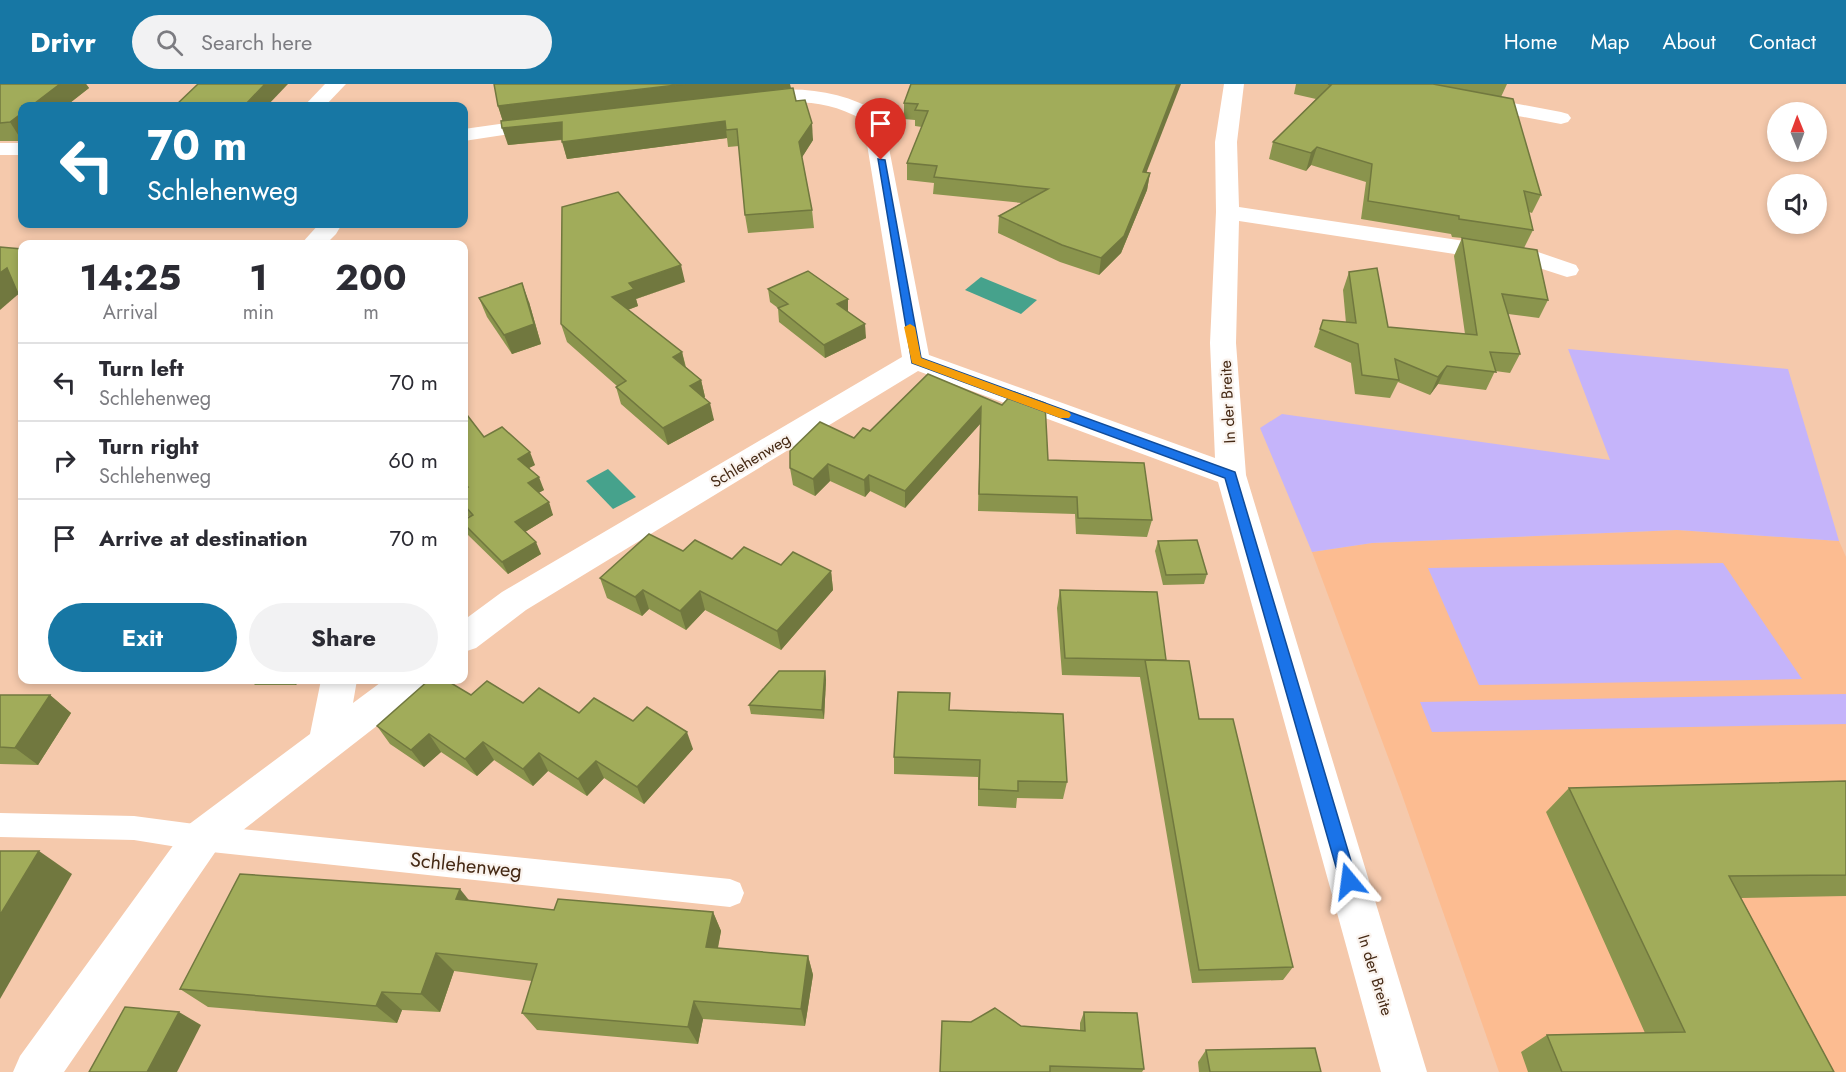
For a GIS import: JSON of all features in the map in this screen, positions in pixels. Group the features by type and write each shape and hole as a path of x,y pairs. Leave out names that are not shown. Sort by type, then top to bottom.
{"street":[{"path":"318,102 336,84"},
{"name":"In der Breite","path":"1234,84 1226,142 1228,212 1223,343 1231,476 1404,1072"},
{"path":"1381,84 1561,118"},
{"path":"722,102 784,96 823,96 855,105 873,117 916,360 1231,476"},
{"path":"468,134 575,120"},
{"path":"0,149 18,149"},
{"path":"1228,212 1538,259 1567,270"},
{"path":"317,240 328,228"},
{"name":"Schlehenweg","path":"468,635 514,601 916,360"},
{"path":"327,744 338,684"},
{"path":"36,1072 202,838 405,684"}],"lane":[{"name":"Schlehenweg","path":"0,825 134,828 202,838 730,892"}],"shaded area":[{"path":"1568,349 1788,369 1839,541 1677,530 1372,543 1312,552 1260,428 1282,414 1610,460"},
{"path":"1677,530 1839,541 1846,557 1846,1072 1499,1072 1401,792 1312,552 1372,543"},
{"path":"1723,563 1802,679 1479,685 1428,568"},
{"path":"1846,694 1846,724 1432,732 1420,702"}],"water":[{"path":"981,277 1037,300 1021,314 965,290"},
{"path":"608,469 636,497 613,509 586,481"}],"building":[{"path":"0,84 60,84 36,102 18,102 18,116 10,122 0,123"},
{"path":"198,84 265,84 248,102 179,102"},
{"path":"494,84 685,84 498,106"},
{"path":"911,84 1177,84 1143,172 1150,173 1124,236 1101,258 1062,245 999,216 1048,189 934,177 937,166 907,163 928,111 915,110 918,104 904,103"},
{"path":"1328,84 1433,84 1513,99 1541,195 1524,191 1533,230 1459,219 1459,216 1368,201 1372,164 1317,147 1311,153 1273,142 1331,85"},
{"path":"793,88 796,101 805,100 812,123 799,142 812,210 745,215 737,129 726,130 725,121 562,142 562,122 502,128 501,121"},
{"path":"618,192 681,265 629,283 634,289 612,297 682,352 673,357 701,380 690,386 710,403 663,428 616,387 626,381 561,324 562,207"},
{"path":"1462,238 1537,250 1548,300 1502,294 1520,354 1490,352 1496,372 1447,366 1438,377 1395,359 1399,380 1362,375 1358,344 1320,329 1323,320 1356,323 1349,272 1377,268 1388,327 1477,335"},
{"path":"0,247 18,249 18,294 7,268 0,273"},
{"path":"808,271 848,299 837,304 865,324 824,345 778,308 788,304 768,289"},
{"path":"522,283 534,324 504,335 479,298"},
{"path":"928,374 1002,405 1014,392 1045,403 1048,460 1144,463 1152,520 1078,518 1077,497 979,494 981,407 905,491 869,475 864,480 828,464 813,479 790,468 790,451 820,422 854,438 863,428 870,431"},
{"path":"468,416 484,437 502,427 530,452 518,459 539,477 528,483 549,502 515,522 536,542 502,562 468,528 468,518 473,515 468,509"},
{"path":"649,534 683,551 695,540 732,559 744,547 781,565 793,552 831,571 777,631 700,591 680,611 643,590 635,597 600,578"},
{"path":"1197,540 1207,574 1166,575 1158,541"},
{"path":"1060,590 1157,592 1166,660 1065,658"},
{"path":"1145,660 1189,661 1199,719 1233,719 1293,967 1199,970"},
{"path":"779,671 825,671 822,710 749,705"},
{"path":"487,681 523,703 539,688 579,713 594,698 633,721 647,707 687,732 637,787 596,761 578,779 539,753 523,769 483,742 465,759 429,734 411,750 377,726 424,684 453,684 471,695"},
{"path":"898,692 950,693 949,710 1063,714 1067,782 1018,781 1018,791 979,789 980,760 894,757"},
{"path":"0,695 50,695 15,748 0,747"},
{"path":"1846,781 1846,875 1729,876 1834,1072 1562,1072 1547,1035 1685,1032 1569,788"},
{"path":"0,851 39,851 0,915"},
{"path":"240,874 460,889 456,899 554,910 558,899 713,912 706,947 808,956 801,1009 694,1001 688,1027 522,1013 537,964 436,953 421,994 382,992 376,1006 180,989"},
{"path":"125,1007 179,1012 147,1072 89,1072"},
{"path":"995,1008 1021,1026 1085,1031 1084,1012 1137,1013 1144,1069 1050,1066 1050,1072 940,1072 942,1021 971,1022"},
{"path":"1315,1048 1321,1072 1210,1072 1206,1050"}],"slow traffic":[{"path":"910,327 916,360 1065,415"}],"route":[{"path":"881,160 916,360 1231,476 1349,881"}]}
